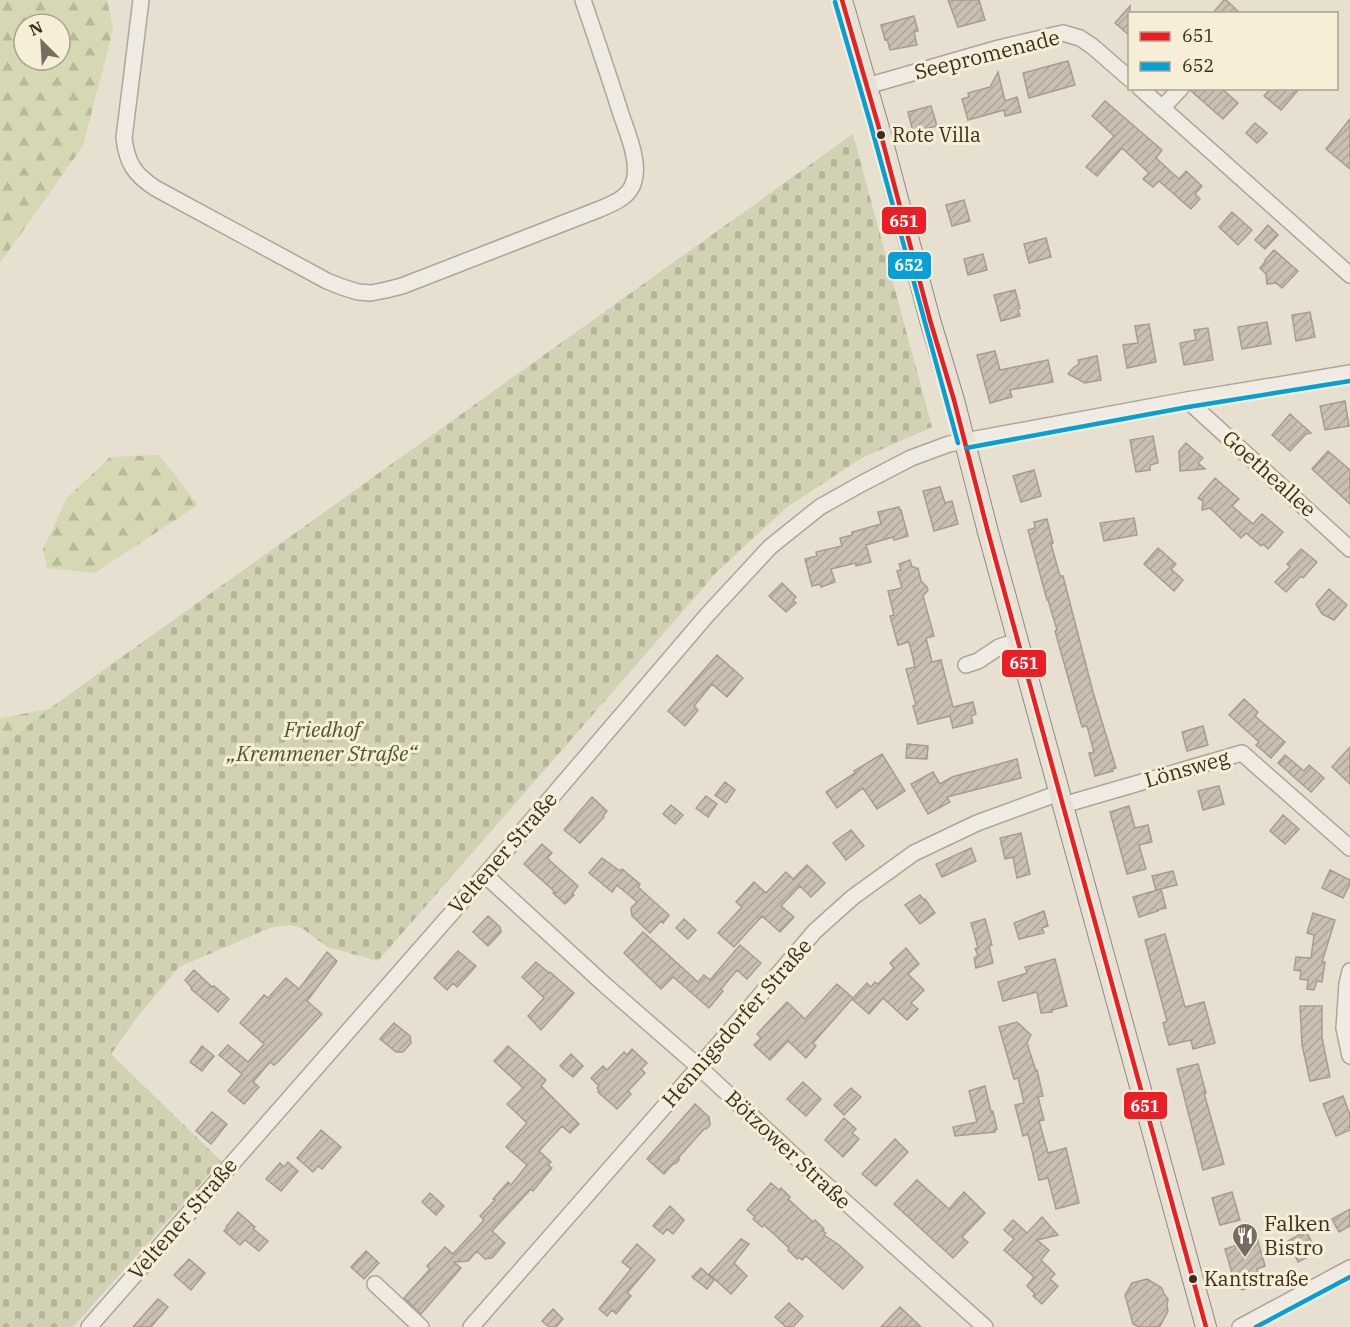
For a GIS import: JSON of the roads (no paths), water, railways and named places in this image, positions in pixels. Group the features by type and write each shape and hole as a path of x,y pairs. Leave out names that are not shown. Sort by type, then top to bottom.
{"main road":[{"path":"842,0 965,441 1206,1327"}],"street":[{"path":"141,0 124,138 130,165 136,173 155,189 327,281 358,292 370,293 402,286 589,213 621,199 630,189 636,169 632,149 583,0"},
{"name":"Seepromenade","path":"867,86 999,48 1063,33 1080,38 1092,46 1128,78"},
{"path":"1142,90 1350,275"},
{"path":"1162,108 1179,90"},
{"name":"Veltener Straße","path":"89,1327 485,875 708,614 770,547 820,507 911,458 949,444 1187,400 1350,373"},
{"name":"Goetheallee","path":"1187,400 1350,549"},
{"path":"966,664 978,661 999,647 1018,641"},
{"name":"Lönsweg","path":"1061,799 1242,753 1350,848"},
{"name":"Hennigsdorfer Straße","path":"471,1327 815,931 853,897 914,853 977,823 1061,799"},
{"name":"Bötzower Straße","path":"485,875 985,1327"},
{"path":"1350,971 1344,1028 1350,1056"},
{"path":"1240,1327 1350,1268"},
{"path":"375,1284 421,1327"}],"place":[{"name":"Rote Villa","path":"881,135"},
{"name":"Falken Bistro","path":"1245,1259"},
{"name":"Kantstraße","path":"1193,1279"}],"park label":[{"name":"Friedhof „Kremmener Straße“","path":"322,742"}]}
